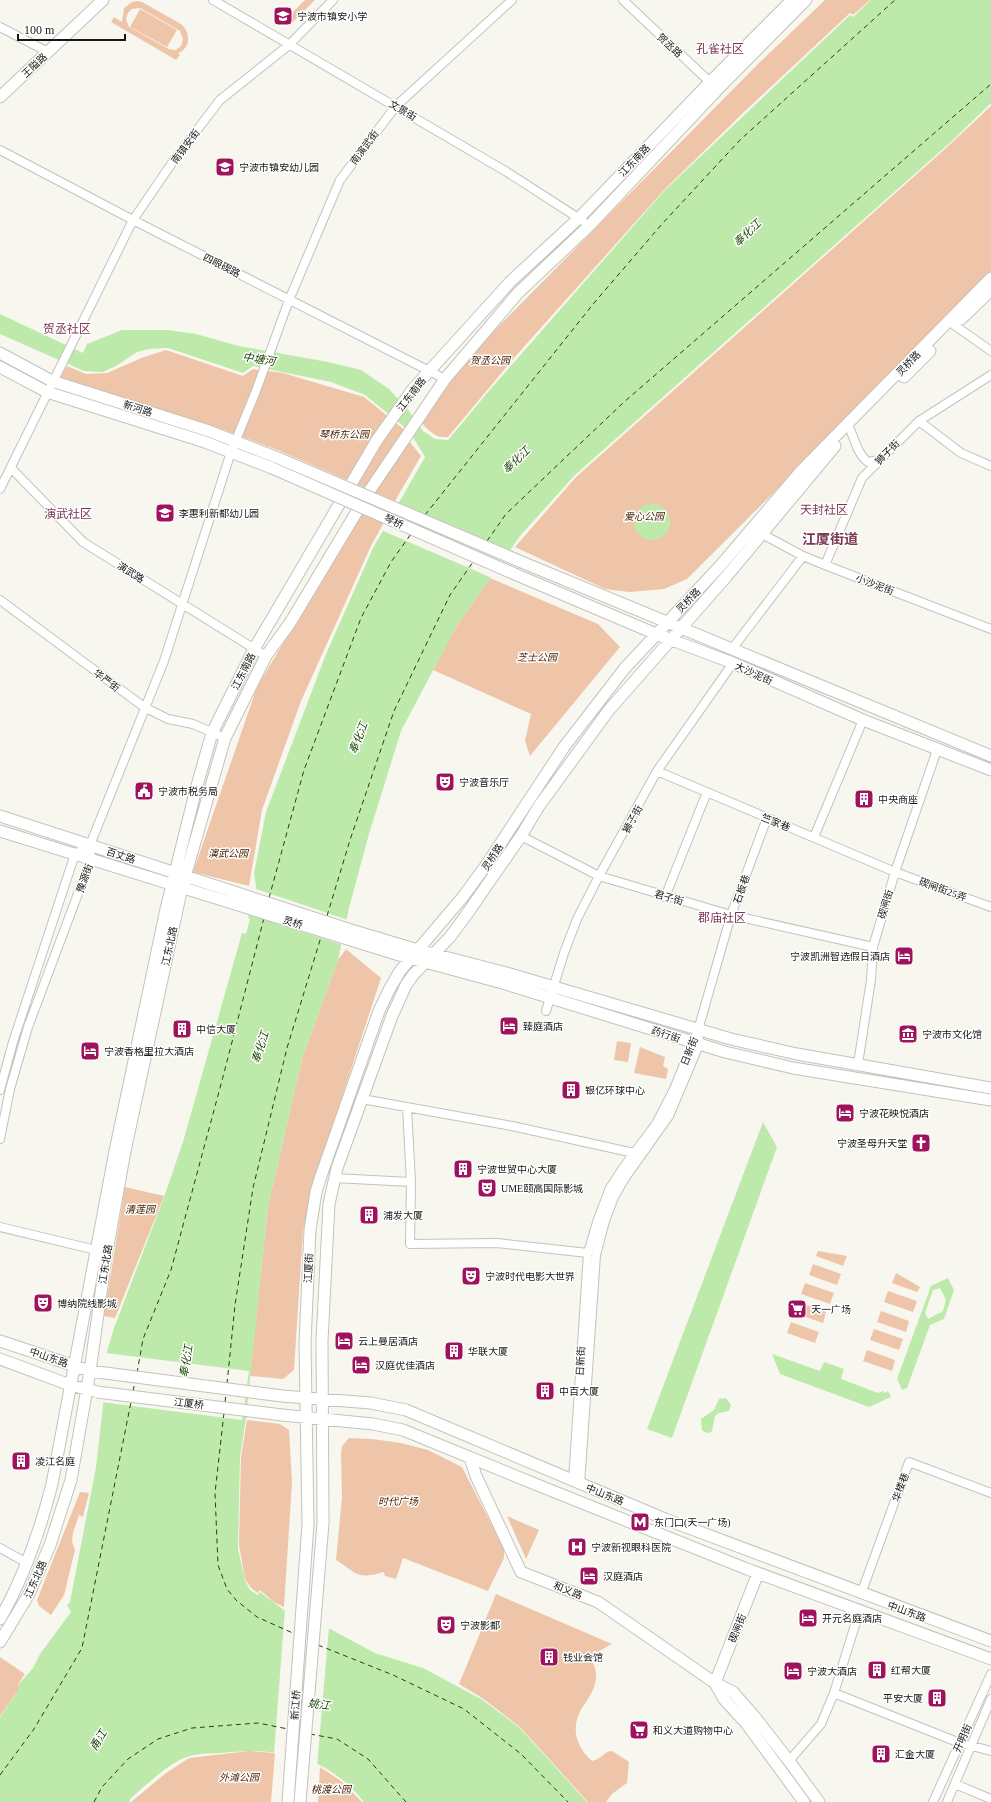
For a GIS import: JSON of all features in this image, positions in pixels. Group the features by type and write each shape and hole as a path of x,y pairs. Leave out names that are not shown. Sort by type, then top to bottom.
{"main road":[{"name":"王隘路","path":"0,97 103,0"},
{"name":"江东南路","path":"180,874 225,738 266,656 290,624 368,493 428,402 445,379 518,293 590,225 792,0"},
{"name":"江东南路","path":"180,874 212,733 254,649 387,425 430,371 510,282 579,218 714,86 806,0"},
{"name":"灵桥路","path":"415,954 462,898 488,864 564,747 624,668 722,565 801,471 991,278"},
{"name":"灵桥路","path":"429,958 450,937 467,914 521,836 538,806 609,710 671,640 850,430 954,325 991,290"},
{"name":"新河路","path":"0,353 52,381 209,430 278,458"},
{"name":"新河路","path":"0,367 47,392 205,442 272,468"},
{"name":"琴桥","path":"278,458 524,563"},
{"name":"琴桥","path":"272,468 517,575"},
{"name":"大沙泥街","path":"524,563 991,756"},
{"name":"大沙泥街","path":"517,575 656,634 733,663 863,720 991,770"},
{"name":"百丈路","path":"0,816 205,882 239,900"},
{"name":"百丈路","path":"0,831 177,886 239,900"},
{"name":"江东北路","path":"0,1619 27,1563 43,1518 52,1484 62,1438 70,1385 114,1151 180,874"},
{"name":"江东北路","path":"0,1642 29,1594 50,1545 64,1504 92,1391 106,1256 124,1151 177,886"},
{"name":"灵桥","path":"239,900 350,935"},
{"name":"药行街","path":"350,935 429,958 550,998 696,1043 756,1060 793,1068 991,1100"},
{"name":"江厦街","path":"303,1608 308,1524 305,1342 307,1263 316,1192 379,1011 394,980 415,954"},
{"name":"药行街","path":"429,958 553,986 698,1030 760,1046 991,1088"},
{"name":"江厦街","path":"317,1608 323,1523 322,1341 329,1204 334,1178 392,1016 401,995 413,975 429,958"},
{"name":"中山东路","path":"0,1341 94,1372"},
{"name":"中山东路","path":"0,1359 70,1385 92,1391"},
{"name":"江厦桥","path":"94,1372 282,1396"},
{"name":"江厦桥","path":"92,1391 282,1415"},
{"name":"中山东路","path":"282,1396 371,1403 406,1410 450,1427 665,1519 861,1594 991,1641"},
{"name":"中山东路","path":"282,1415 374,1424 403,1430 758,1573 860,1609 991,1659"},
{"name":"和义路","path":"470,1458 476,1476 521,1572 598,1602 715,1683 733,1692 789,1760 819,1802"},
{"name":"碶闸街","path":"715,1683 758,1573"},
{"name":"新江桥","path":"288,1802 303,1608"},
{"name":"新江桥","path":"300,1802 317,1608"},
{"name":"和义路","path":"715,1683 724,1699 746,1723 804,1802"}],"street":[{"name":"文景街","path":"213,0 508,172 590,225"},
{"name":"南镇安街","path":"0,489 132,220 174,160 220,100 288,45 333,0"},
{"name":"南演武街","path":"90,845 144,707 164,661 231,452 256,391 290,300 340,180 396,106 512,0"},
{"name":"贺丞路","path":"623,0 714,86"},
{"path":"0,27 48,52"},
{"name":"四眼碶路","path":"0,150 132,220 445,379"},
{"path":"954,325 991,351"},
{"name":"狮子街","path":"825,565 862,478 918,421 991,375"},
{"path":"918,421 961,453 991,466"},
{"path":"850,430 864,459 868,462 880,460"},
{"name":"演武路","path":"10,468 83,542 266,656"},
{"name":"小沙泥街","path":"762,534 803,556 991,629"},
{"path":"732,649 803,556"},
{"name":"华严街","path":"0,600 144,707 168,719 192,724 225,738"},
{"name":"狮子街","path":"546,1011 553,986 577,919 599,876 657,771 733,663"},
{"path":"814,837 863,720"},
{"name":"碶闸街","path":"858,1064 871,980 872,947 895,872 937,750"},
{"name":"竺家巷","path":"657,771 895,872"},
{"path":"665,897 707,792"},
{"name":"石板巷","path":"698,1030 731,915 767,818"},
{"name":"君子街","path":"521,836 599,876 665,897 731,915 872,947"},
{"name":"豫源街","path":"0,1086 75,854 90,845 91,859 28,1027 10,1089 0,1139"},
{"name":"碶闸街25弄","path":"895,872 991,907"},
{"name":"日新街","path":"577,1482 596,1255 605,1221 614,1197 625,1178 669,1116 696,1043 698,1030"},
{"name":"日新街","path":"577,1482 588,1253 598,1219 608,1194 617,1177 663,1113 696,1043"},
{"path":"0,1086 10,1089"},
{"path":"362,1099 512,1126 634,1153"},
{"path":"407,1107 411,1182 410,1244 498,1243 588,1253"},
{"path":"334,1178 411,1182"},
{"path":"0,1227 96,1250"},
{"name":"华楼巷","path":"861,1594 909,1462 991,1493"},
{"path":"0,1548 27,1563"},
{"path":"789,1760 821,1724 834,1692 860,1609"},
{"name":"开明街","path":"933,1802 991,1674"},
{"path":"834,1692 960,1743 991,1751"},
{"name":"开明街","path":"947,1802 991,1699"},
{"path":"955,1784 991,1799"}],"green space":[{"path":"305,0 315,0 290,25 285,20"},
{"name":"贺丞公园","path":"825,0 870,0 853,15 850,13 744,112 664,190 514,358 448,437 440,437 429,431 421,422 449,382 485,340 759,63"},
{"path":"132,2 142,2 184,27 187,31 188,40 185,48 178,53 180,55 176,60 111,22 114,17 122,22 124,8","holes":["140,8 180,31 183,39 181,46 176,50 169,49 129,27 126,19 128,13 132,9"]},
{"path":"140,9 177,30 167,47 130,27"},
{"name":"爱心公园","path":"991,106 991,276 687,579 664,589 629,592 605,589 515,547 576,477 945,149"},
{"name":"琴桥东公园","path":"166,350 243,376 253,369 283,373 364,397 412,436 409,441 421,456 395,501 280,451 211,425 59,379 67,366 86,374 107,373 144,357"},
{"name":"演武公园","path":"362,511 384,522 371,546 301,701 262,810 249,886 193,872 257,687"},
{"name":"芝士公园","path":"490,578 598,624 620,647 530,756 525,741 531,714 433,670 457,625"},
{"path":"346,949 381,978 313,1185 303,1231 294,1370 283,1379 250,1376 268,1206 302,1059 338,960"},
{"path":"617,1041 631,1043 628,1062 614,1060"},
{"path":"640,1047 665,1057 663,1066 668,1069 666,1079 634,1073"},
{"name":"清莲园","path":"125,1187 164,1196 115,1318 104,1316"},
{"path":"818,1251 847,1256 843,1266 816,1256"},
{"path":"813,1264 841,1274 837,1285 809,1275"},
{"path":"896,1273 920,1287 917,1292 892,1283"},
{"path":"805,1283 834,1293 830,1304 801,1294"},
{"path":"888,1291 917,1301 913,1312 884,1302"},
{"path":"798,1302 826,1312 823,1323 794,1313"},
{"path":"881,1311 909,1321 906,1332 877,1322"},
{"path":"791,1322 819,1332 815,1343 787,1333"},
{"path":"874,1329 903,1339 899,1350 870,1340"},
{"path":"867,1350 895,1360 892,1371 863,1361"},
{"path":"247,1420 280,1424 289,1430 292,1482 284,1607 274,1602 260,1590 258,1593 251,1588 245,1579 239,1545 241,1457"},
{"name":"时代广场","path":"349,1438 372,1439 401,1443 428,1450 462,1467 504,1549 504,1558 488,1591 403,1558 396,1579 385,1576 384,1572 368,1575 358,1574 336,1560 342,1497 341,1453 342,1446"},
{"path":"80,1492 89,1493 83,1517 79,1515 73,1533 72,1542 75,1550 64,1595 51,1615 39,1606 37,1600"},
{"path":"507,1516 539,1530 526,1559"},
{"path":"496,1594 612,1644 590,1656 595,1667 596,1679 592,1692 578,1715 576,1722 576,1736 582,1749 592,1761 598,1759 609,1751 612,1751 629,1762 627,1783 612,1794 606,1802 588,1802 520,1727 482,1698 459,1684"},
{"path":"0,1657 25,1674 18,1684 20,1688 0,1716"},
{"name":"外滩公园","path":"249,1751 275,1753 271,1802 131,1802 166,1773 189,1758"},
{"name":"桃渡公园","path":"320,1767 341,1781 362,1802 318,1802"}],"water":[{"path":"871,0 991,0 991,103 953,140 575,475 520,536 457,625 401,731 369,834 349,908 338,960 302,1059 268,1206 246,1418 240,1457 238,1549 245,1580 250,1590 258,1595 260,1592 292,1616 330,1629 375,1653 423,1668 481,1699 519,1727 587,1802 364,1802 334,1773 317,1764 300,1757 281,1753 242,1751 194,1755 182,1759 159,1774 131,1798 129,1802 0,1802 0,1717 20,1688 18,1685 33,1668 40,1654 71,1612 67,1605 70,1602 96,1467 103,1406 106,1355 114,1328 164,1197 183,1142 242,933 246,934 250,919 248,918 256,887 254,873 266,812 326,654 373,548 425,457 414,439 413,434 365,395 331,382 253,366 243,373 168,348 148,349 137,352 116,366 103,372 84,371 0,334 0,314 83,353 87,344 122,330 168,330 196,334 239,346 328,362 361,370 389,389 409,411 423,431 435,439 448,440 488,392 664,191 850,15 853,17"},
{"path":"656,504 665,509 669,515 669,529 665,535 656,540 648,540 639,535 635,529 634,518 639,509 645,505"},
{"path":"763,1122 777,1147 672,1438 647,1429"},
{"path":"948,1278 954,1290 944,1319 930,1325 907,1388 902,1390 897,1379 931,1286","holes":["940,1288 946,1300 943,1311 928,1319 925,1313 933,1290"]},
{"path":"772,1354 820,1371 824,1362 844,1369 841,1379 878,1393 888,1391 891,1397 869,1407 780,1374"},
{"path":"726,1398 731,1405 729,1411 719,1413 715,1416 712,1431 709,1433 704,1432 702,1430 701,1419 714,1410 719,1399"}],"pier":[{"path":"397,502 511,551 492,578 381,530"},
{"path":"253,888 348,920 343,945 247,914"},
{"path":"106,1353 249,1371 242,1420 101,1402"},
{"path":"285,1609 293,1614 329,1627 317,1766 301,1759 274,1754"}],"ferry route":[{"path":"425,515 594,303 662,224 740,140 895,0"},
{"path":"487,541 506,514 624,402 991,84"},
{"path":"269,898 304,770 361,618 391,562 411,534"},
{"path":"327,916 350,840 394,711 450,595 473,562"},
{"path":"137,1373 143,1339 171,1270 264,918"},
{"path":"227,1384 235,1305 253,1188 287,1048 321,937"},
{"path":"133,1391 135,1382"},
{"path":"225,1402 226,1394"},
{"path":"0,1775 34,1729 82,1648 131,1402"},
{"path":"224,1413 215,1493 218,1565 227,1589 236,1600 257,1617 295,1634"},
{"path":"318,1645 393,1675 464,1709 521,1754 568,1802"},
{"path":"94,1802 102,1787 128,1759 158,1739 192,1728 258,1723 288,1729"},
{"path":"310,1734 337,1739 368,1759 406,1802"}],"place":[{"name":"宁波市镇安小学","path":"283,16"},
{"name":"宁波市镇安幼儿园","path":"225,167"},
{"name":"李惠利新都幼儿园","path":"165,513"},
{"name":"宁波音乐厅","path":"445,782"},
{"name":"宁波市税务局","path":"144,791"},
{"name":"中央商座","path":"864,799"},
{"name":"宁波凯洲智选假日酒店","path":"904,956"},
{"name":"臻庭酒店","path":"509,1026"},
{"name":"中信大厦","path":"182,1029"},
{"name":"宁波市文化馆","path":"908,1034"},
{"name":"宁波香格里拉大酒店","path":"90,1051"},
{"name":"银亿环球中心","path":"571,1090"},
{"name":"宁波花映悦酒店","path":"845,1113"},
{"name":"宁波圣母升天堂","path":"921,1143"},
{"name":"宁波世贸中心大厦","path":"463,1169"},
{"name":"UME颐高国际影城","path":"487,1188"},
{"name":"浦发大厦","path":"369,1215"},
{"name":"宁波时代电影大世界","path":"471,1276"},
{"name":"博纳院线影城","path":"43,1303"},
{"name":"天一广场","path":"797,1309"},
{"name":"云上曼居酒店","path":"344,1341"},
{"name":"华联大厦","path":"454,1351"},
{"name":"汉庭优佳酒店","path":"361,1365"},
{"name":"中百大厦","path":"545,1391"},
{"name":"凌江名庭","path":"21,1461"},
{"name":"东门口(天一广场)","path":"640,1522"},
{"name":"宁波新视眼科医院","path":"577,1547"},
{"name":"汉庭酒店","path":"589,1576"},
{"name":"开元名庭酒店","path":"808,1618"},
{"name":"宁波影都","path":"446,1625"},
{"name":"钱业会馆","path":"549,1657"},
{"name":"红帮大厦","path":"877,1670"},
{"name":"宁波大酒店","path":"793,1671"},
{"name":"平安大厦","path":"937,1698"},
{"name":"和义大道购物中心","path":"639,1730"},
{"name":"汇金大厦","path":"881,1754"}],"district":[{"name":"孔雀社区","path":"720,49"},
{"name":"贺丞社区","path":"67,329"},
{"name":"天封社区","path":"824,510"},
{"name":"演武社区","path":"68,514"},
{"name":"江厦街道","path":"830,539"},
{"name":"郡庙社区","path":"722,918"}],"water label":[{"name":"奉化江","path":"747,233"},
{"name":"中塘河","path":"259,359"},
{"name":"奉化江","path":"516,460"},
{"name":"奉化江","path":"358,738"},
{"name":"奉化江","path":"260,1047"},
{"name":"奉化江","path":"186,1361"},
{"name":"姚江","path":"319,1704"},
{"name":"甬江","path":"98,1740"}]}
